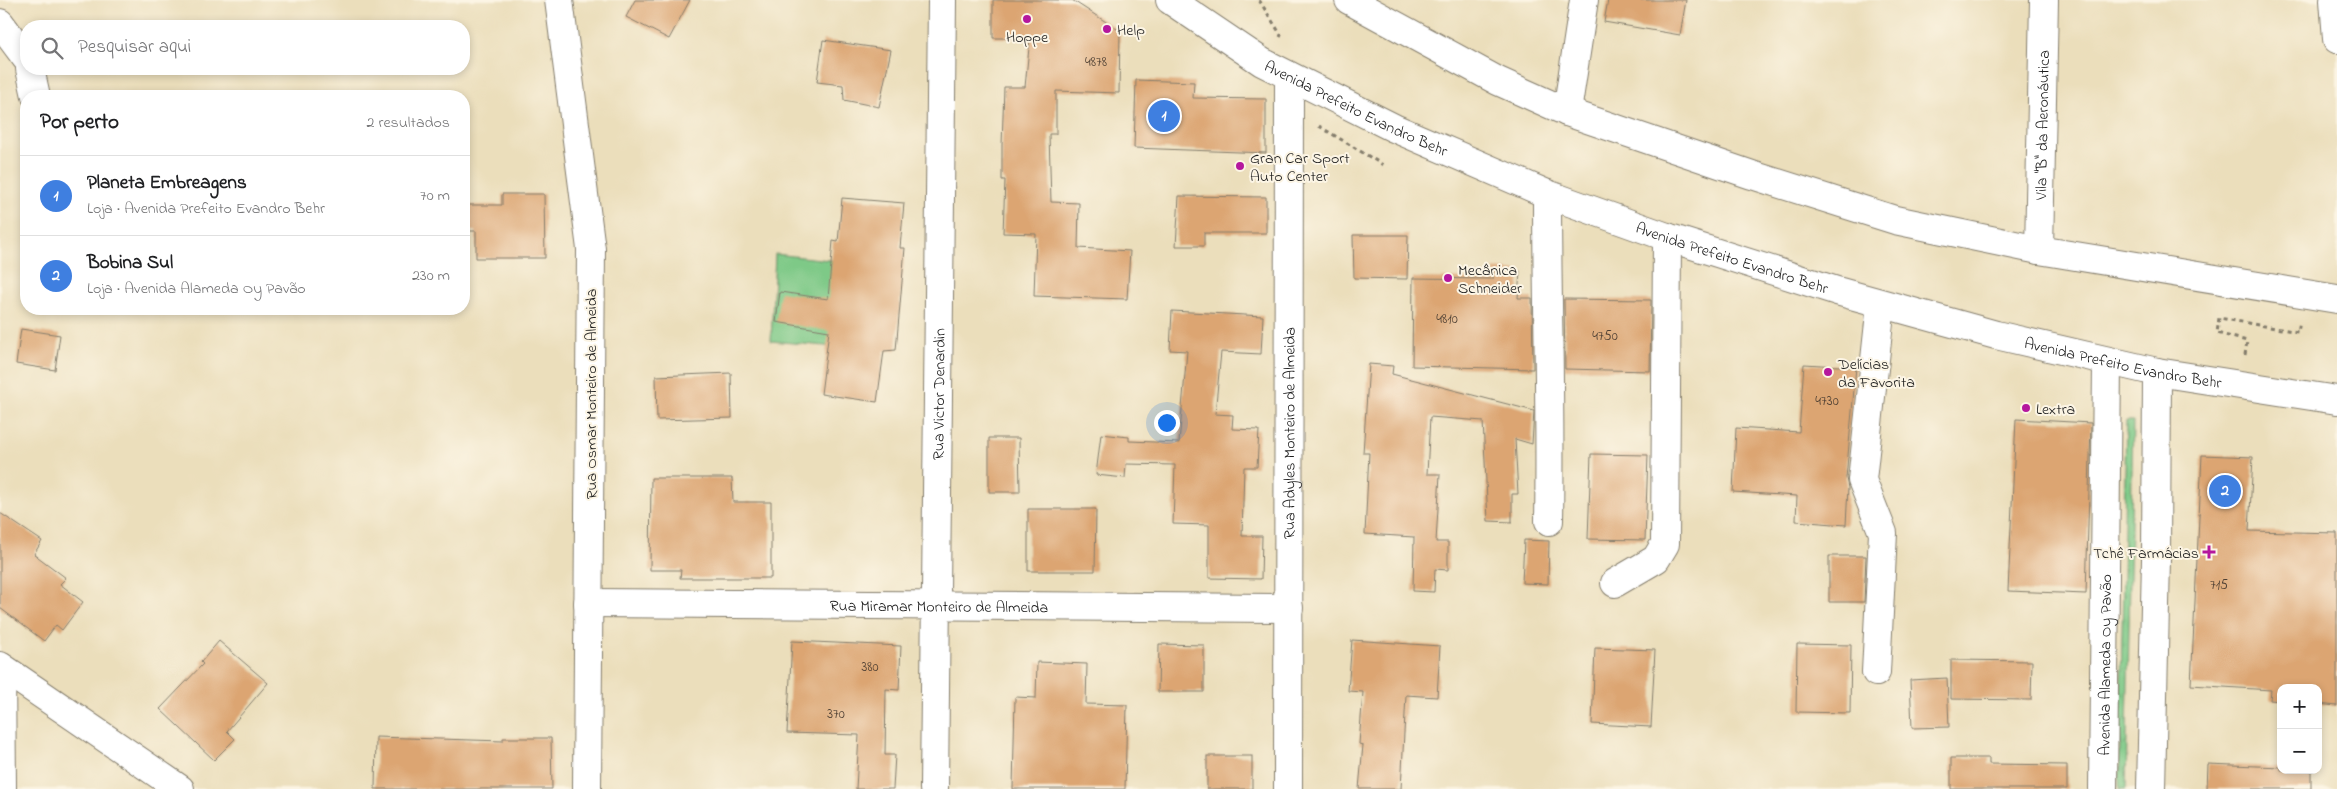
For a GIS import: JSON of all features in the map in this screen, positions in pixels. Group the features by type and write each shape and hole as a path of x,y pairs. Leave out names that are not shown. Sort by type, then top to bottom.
{"main road":[{"name":"Rua Osmar Monteiro de Almeida","path":"560,0 591,249 587,789"},
{"name":"Rua Victor Denardin","path":"934,789 942,0"},
{"name":"Avenida Prefeito Evandro Behr","path":"1170,0 1262,62 1394,128 1548,194 1667,237 1881,304 1996,335 2157,372 2337,400"},
{"path":"1350,0 1498,81 1567,112 1752,176 1895,220 2039,250 2337,299"},
{"path":"1567,112 1584,0"},
{"name":"Vila \"B\" da Aeronáutica","path":"2039,250 2044,0"},
{"path":"2334,0 2337,39"},
{"path":"0,23 20,50"},
{"path":"31,75 35,90"},
{"name":"Rua Adyles Monteiro de Almeida","path":"1288,789 1289,76"},
{"path":"1548,194 1547,304 1551,404 1549,521"},
{"path":"1615,583 1656,559 1665,544 1667,237"},
{"path":"1876,672 1883,533 1862,480 1881,304"},
{"name":"Avenida Alameda Oy Pavão","path":"2103,789 2107,361"},
{"path":"2151,789 2156,559 2157,372"},
{"name":"Rua Miramar Monteiro de Almeida","path":"588,603 1289,608"},
{"path":"1,666 2,789"},
{"path":"1,666 180,789"}],"path":[{"path":"2240,384 2247,341 2217,333 2219,318 2298,332 2304,294"}],"green space":[{"path":"775,254 883,266 879,351 771,341"},
{"path":"2126,421 2133,421 2126,789 2119,789"}],"building":[{"path":"635,0 690,0 669,39 626,17"},
{"path":"993,0 1072,0 1120,31 1119,93 1056,91 1056,134 1049,134 1051,202 1079,203 1078,248 1130,251 1127,299 1034,296 1036,234 1003,233 1005,180 1002,180 1004,87 1025,87 1030,38 993,38"},
{"path":"1608,0 1686,0 1680,35 1604,22"},
{"path":"823,40 891,50 879,107 844,100 843,85 817,82"},
{"path":"1136,80 1194,82 1193,98 1266,99 1266,153 1134,148"},
{"path":"502,194 544,194 545,258 476,258 476,231 470,231 470,205 502,205"},
{"path":"1179,196 1266,197 1266,233 1204,233 1204,246 1176,246"},
{"path":"842,198 904,203 900,248 905,248 896,350 884,351 877,402 821,394 829,331 776,322 780,292 828,299 833,241 838,242"},
{"path":"1353,235 1408,235 1407,279 1354,278"},
{"path":"1494,269 1520,271 1518,298 1532,298 1533,369 1412,366 1413,278 1493,279"},
{"path":"1564,299 1651,300 1650,371 1565,369"},
{"path":"1172,311 1263,316 1261,354 1221,352 1215,414 1233,415 1232,429 1259,430 1257,467 1244,467 1242,536 1262,536 1261,579 1209,578 1209,525 1173,524 1175,465 1126,464 1125,478 1096,475 1101,434 1129,437 1129,441 1179,443 1187,351 1170,350"},
{"path":"21,329 60,335 55,370 16,364"},
{"path":"1369,364 1393,366 1392,374 1534,411 1532,444 1515,439 1518,494 1512,494 1512,522 1488,521 1483,421 1430,417 1427,474 1440,474 1436,542 1448,542 1448,570 1435,569 1434,592 1413,591 1414,537 1365,534 1369,453 1363,453"},
{"path":"1804,364 1856,367 1846,478 1848,488 1846,525 1796,521 1797,496 1733,492 1736,428 1799,432"},
{"path":"731,373 732,418 657,420 656,376"},
{"path":"2016,419 2091,423 2086,594 2008,591"},
{"path":"989,438 1019,438 1020,492 989,492"},
{"path":"1591,454 1648,455 1645,540 1588,539"},
{"path":"2202,455 2253,457 2249,531 2337,533 2337,706 2322,704 2322,684 2277,684 2277,701 2270,700 2271,690 2191,685"},
{"path":"651,478 732,478 733,502 771,502 771,578 680,578 681,570 650,570"},
{"path":"1028,509 1096,509 1095,571 1028,571"},
{"path":"0,513 42,541 34,554 66,578 60,584 83,602 62,630 56,625 44,641 0,608"},
{"path":"1524,540 1549,541 1548,584 1522,583"},
{"path":"1829,556 1866,556 1864,602 1829,602"},
{"path":"1352,640 1440,646 1437,697 1406,695 1401,789 1359,789 1363,745 1359,744 1363,692 1348,691"},
{"path":"219,641 268,683 227,731 235,739 214,760 160,709 203,664 201,662"},
{"path":"792,641 901,646 899,690 886,689 885,755 895,755 893,789 856,789 859,735 787,733"},
{"path":"1159,644 1204,645 1204,692 1158,692"},
{"path":"1797,644 1851,645 1850,713 1796,712"},
{"path":"1595,648 1655,650 1651,727 1592,724"},
{"path":"1951,660 2032,661 2031,700 1951,699"},
{"path":"1037,662 1087,664 1086,704 1127,705 1125,789 1013,789 1015,697 1036,698"},
{"path":"1947,678 1949,727 1912,728 1910,680"},
{"path":"376,737 503,741 503,738 551,738 552,789 375,789"},
{"path":"1207,756 1252,756 1252,789 1207,789"},
{"path":"1951,758 1989,758 1989,764 2067,765 2067,789 1951,789"},
{"path":"2208,764 2277,767 2277,774 2311,774 2311,789 2207,789"}],"place":[{"name":"Hoppe","path":"1027,19"},
{"name":"Help","path":"1107,29"},
{"name":"Planeta Embreagens","path":"1164,116"},
{"name":"Gran Car Sport Auto Center","path":"1240,166"},
{"name":"Mecânica Schneider","path":"1448,278"},
{"name":"Delícias da Favorita","path":"1828,372"},
{"name":"Lextra","path":"2026,408"},
{"name":"Bobina Sul","path":"2225,491"},
{"name":"Tchê Farmácias","path":"2209,552"}]}
